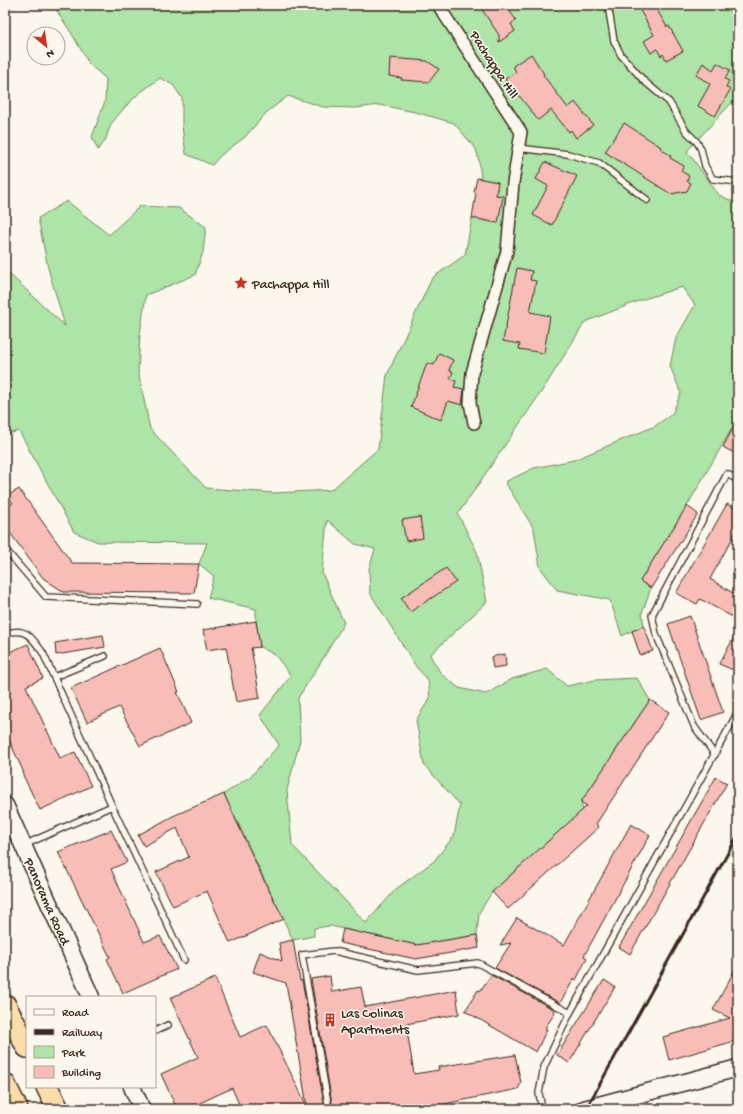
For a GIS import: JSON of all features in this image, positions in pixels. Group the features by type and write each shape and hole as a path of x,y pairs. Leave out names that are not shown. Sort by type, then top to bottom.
{"highway":[{"path":"5,1005 26,1045"},
{"path":"5,1085 17,1109"},
{"path":"48,1088 58,1109"}],"street":[{"name":"Pachappa Hill","path":"438,5 521,132 513,183 507,251 472,373 470,403 474,423"},
{"name":"Panorama Road","path":"5,805 91,996"},
{"path":"584,1109 738,1068"},
{"path":"132,1088 142,1109"}],"lane":[{"path":"608,5 614,41 621,55 644,81 670,102 686,131 697,142 701,149 705,166 713,179 738,182"},
{"path":"518,148 568,154 599,163 647,200"},
{"path":"715,754 694,726 656,634 652,615 727,474 738,480"},
{"path":"5,549 46,597 197,604"},
{"path":"5,634 18,631 22,632 34,640 43,653 184,960"},
{"path":"54,677 105,656"},
{"path":"542,1109 539,1093 544,1067 570,1013 738,712"},
{"path":"24,846 112,806"},
{"path":"329,1109 302,955 334,952 418,970 478,963 570,1013"},
{"path":"156,1031 168,1025"}],"green space":[{"path":"53,5 738,5 738,96 687,151 719,195 738,204 738,418 687,506 640,581 651,588 642,613 644,626 622,636 610,600 557,590 540,567 534,529 505,482 534,468 574,460 655,426 672,414 681,393 670,366 676,338 695,305 682,287 641,300 585,322 544,388 458,514 477,552 487,602 430,655 441,674 459,688 486,694 512,679 547,669 567,686 595,680 637,678 650,700 581,802 583,810 492,892 479,913 477,935 417,945 330,926 314,928 314,936 293,940 224,794 251,776 279,745 260,715 291,676 275,655 260,647 256,621 256,609 208,598 214,576 199,564 207,543 98,542 74,532 19,431 5,435 5,270 65,326 48,268 38,218 67,201 109,235 140,206 179,208 206,227 203,252 195,275 146,295 140,334 138,370 150,429 206,488 274,493 331,490 378,449 387,375 432,278 465,255 472,218 498,223 502,196 496,195 498,182 481,179 476,149 454,123 415,112 380,105 355,108 323,107 288,96 267,112 245,137 221,155 212,165 186,154 182,127 182,98 173,85 160,78 137,95 125,107 111,124 105,141 98,150 92,137 105,101 106,79 89,64","holes":["327,520 355,544 375,549 369,569 370,593 417,668 428,680 430,698 416,720 424,765 460,805 454,836 434,861 396,889 366,923 292,845 287,790 300,740 298,698 344,623 322,573"]}],"building":[{"path":"479,5 508,5 508,9 516,20 511,24 515,31 499,42 499,35"},
{"path":"637,5 654,5 667,27 669,26 683,51 666,60 663,54 661,56 657,49 651,53 644,41 654,35"},
{"path":"531,54 544,74 543,75 568,108 575,102 593,125 576,138 571,130 569,132 551,110 538,120 514,89 513,91 505,79 516,72 513,66"},
{"path":"390,58 427,61 439,69 429,82 401,80 402,78 389,76"},
{"path":"703,63 713,70 717,63 730,70 725,79 729,81 726,87 730,90 715,116 698,106 710,84 696,75"},
{"path":"624,123 661,147 660,148 671,156 670,158 684,166 681,171 689,176 687,181 691,183 687,191 671,194 605,152"},
{"path":"545,162 577,176 552,225 533,215 548,186 536,179"},
{"path":"477,178 498,182 496,195 503,196 498,223 472,218 476,193 474,192"},
{"path":"517,268 532,271 530,280 536,281 530,312 550,316 544,353 519,349 520,344 503,341"},
{"path":"439,353 453,360 449,370 453,372 450,378 456,381 454,387 464,389 462,405 448,401 441,420 411,407 427,363 434,365"},
{"path":"738,418 738,455 723,447"},
{"path":"19,489 72,563 199,564 194,593 64,592 43,578 5,526 5,508 13,503 7,496"},
{"path":"727,504 738,510 738,528 710,579 738,596 738,620 700,599 697,604 676,593"},
{"path":"687,506 698,514 651,588 640,581"},
{"path":"420,517 423,538 406,541 402,520"},
{"path":"446,568 456,582 410,612 401,598"},
{"path":"690,616 723,712 701,720 668,624"},
{"path":"256,621 260,647 251,648 260,698 236,702 226,647 207,650 203,630"},
{"path":"644,626 653,651 640,655 632,631"},
{"path":"738,630 738,672 719,664"},
{"path":"103,635 105,647 56,655 55,643"},
{"path":"28,644 43,678 26,686 60,758 75,752 91,786 40,810 22,773 24,773 5,731 5,654"},
{"path":"160,648 191,723 140,746 119,707 87,722 71,688"},
{"path":"505,654 506,666 493,668 491,657"},
{"path":"650,700 669,712 596,824 599,827 508,909 492,892 587,806 581,802"},
{"path":"716,777 727,783 630,954 619,947"},
{"path":"224,794 266,885 284,919 230,943 207,891 173,906 156,872 189,857 177,828 144,846 138,835 173,816"},
{"path":"631,824 650,835 584,956 587,958 576,980 574,979 560,1003 495,968 511,943 500,945 517,918 564,945"},
{"path":"111,830 127,862 111,869 144,942 160,936 177,969 123,993 107,959 110,957 58,852"},
{"path":"343,929 417,945 477,935 479,948 416,959 340,943"},
{"path":"293,940 300,981 302,980 325,1109 241,1109 232,1088 187,1109 177,1109 161,1074 198,1057 170,998 215,978 240,1037 267,1025 307,1106 286,983 253,972 260,952 282,961 279,943"},
{"path":"738,964 738,1040 669,1060 663,1037 730,1018 713,1010"},
{"path":"491,975 555,1010 555,1013 545,1028 547,1029 536,1052 465,1011 478,990 480,991"},
{"path":"330,976 332,992 361,987 365,1007 456,990 459,1014 406,1024 414,1074 439,1070 438,1067 515,1055 521,1083 518,1089 420,1109 333,1109 311,979"},
{"path":"604,980 615,987 569,1063 557,1055"}],"railway":[{"path":"586,1109 738,835"}],"place":[{"name":"Pachappa Hill","path":"241,283"},
{"name":"Las Colinas Apartments","path":"330,1020"}]}
